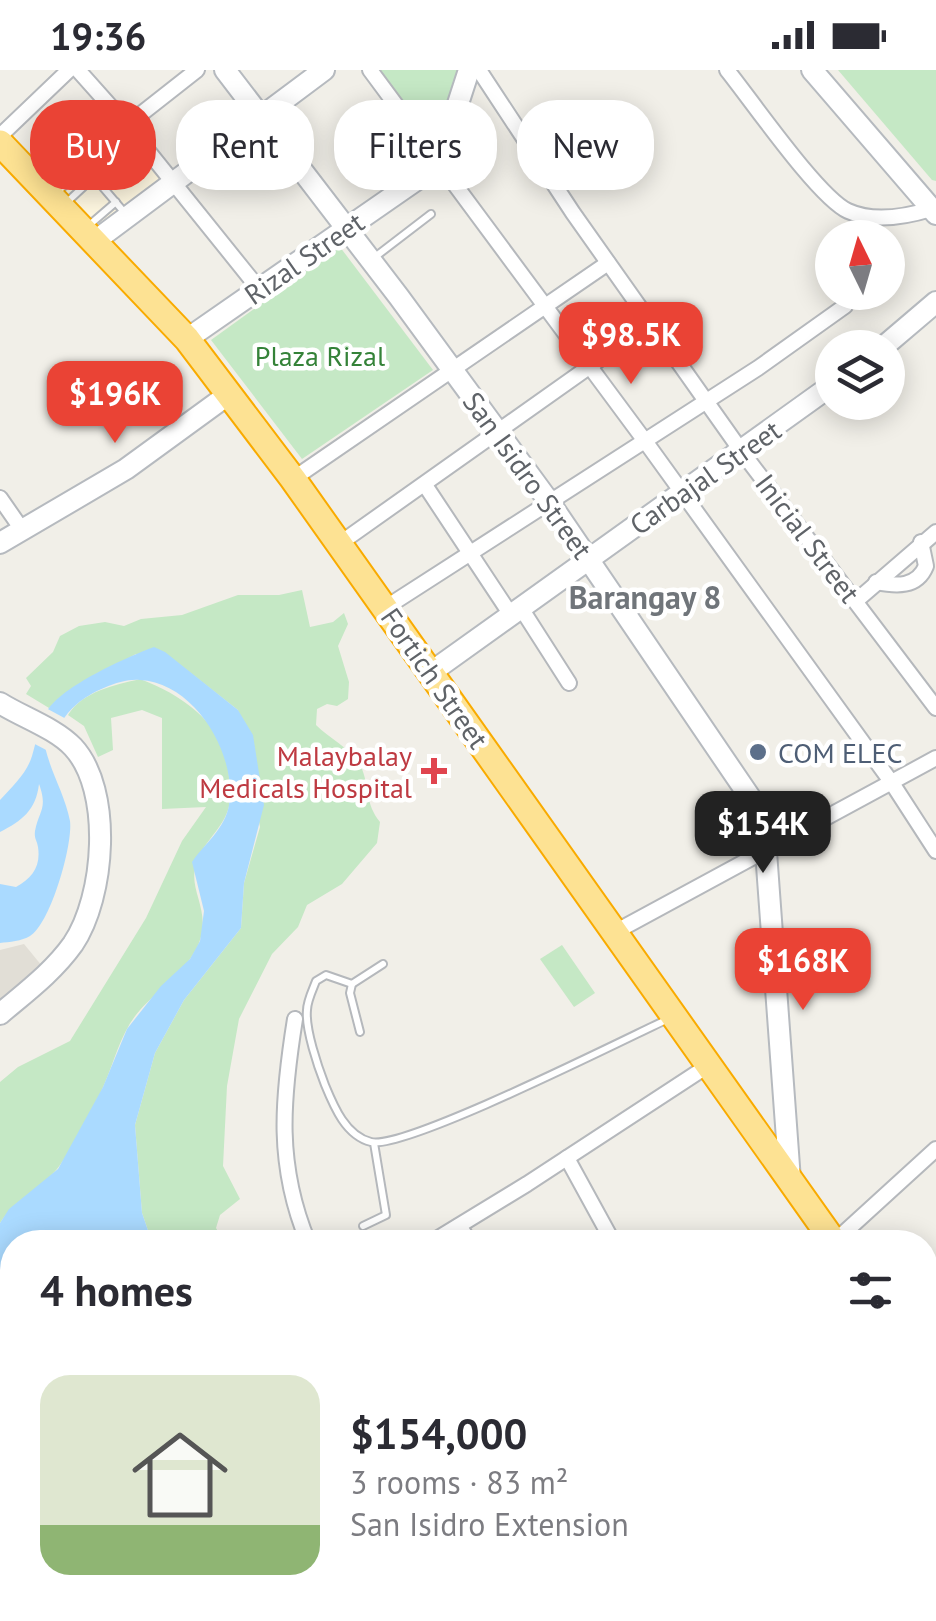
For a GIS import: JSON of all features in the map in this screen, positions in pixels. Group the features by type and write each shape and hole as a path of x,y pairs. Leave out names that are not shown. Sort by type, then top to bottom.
{"highway":[{"name":"Fortich Street","path":"0,139 187,339 229,394 825,1230"}],"street":[{"path":"0,139 68,70"},
{"path":"78,70 104,100"},
{"path":"156,102 197,70"},
{"name":"San Isidro Street","path":"225,70 246,100"},
{"path":"285,100 324,70"},
{"path":"370,70 391,100"},
{"path":"459,100 469,70"},
{"name":"Inicial Street","path":"479,70 608,263 742,452 936,708"},
{"path":"727,70 836,204 871,218 934,212"},
{"path":"812,70 934,212"},
{"path":"156,161 259,289"},
{"path":"90,235 122,209 174,183"},
{"name":"San Isidro Street","path":"314,189 550,503 748,792 761,817 790,1182"},
{"path":"56,200 64,190"},
{"name":"Rizal Street","path":"187,339 402,190"},
{"path":"457,190 645,441 936,851"},
{"path":"293,479 608,263"},
{"path":"903,330 936,302"},
{"path":"385,608 645,441 839,310"},
{"path":"339,544 651,323"},
{"path":"0,543 11,521 126,469 229,394"},
{"name":"Carbajal Street","path":"430,672 815,398"},
{"path":"425,486 469,554 569,683"},
{"path":"0,498 11,521"},
{"path":"856,601 936,532"},
{"path":"876,582 900,585 918,578 926,566 921,542"},
{"path":"0,703 67,740 84,762 97,792 98,859 90,904 76,941 0,1014"},
{"path":"614,932 936,758"},
{"path":"295,1019 285,1089 284,1162 303,1230"},
{"path":"452,1230 709,1065"},
{"path":"847,1230 936,1149"},
{"path":"568,1158 607,1230"},
{"path":"459,1226 462,1230"}],"lane":[{"path":"56,200 73,190"},
{"path":"105,190 122,209"},
{"path":"370,261 432,214"},
{"path":"360,1032 350,992 352,984 382,964"},
{"path":"352,984 326,976 316,981 306,1010 318,1068 332,1102 359,1138 374,1143 386,1143 432,1128 674,1016"},
{"path":"363,1226 386,1215 374,1143"}],"shaded area":[{"path":"65,190 149,190 99,229"},
{"path":"24,944 42,966 0,1000 0,950"}],"green space":[{"path":"377,70 460,70 448,100 400,100"},
{"path":"838,70 936,70 936,181 932,180"},
{"name":"Plaza Rizal","path":"340,247 433,370 302,459 211,340"},
{"path":"302,590 310,627 333,622 344,613 348,624 338,646 349,682 348,699 337,706 327,704 317,709 316,725 348,750 362,769 370,802 380,822 377,843 342,884 307,905 298,927 272,954 239,1019 227,1086 223,1166 240,1199 220,1215 217,1230 148,1230 142,1213 135,1125 155,1053 184,1000 241,928 244,883 260,827 238,710 165,653 136,654 78,685 49,708 26,694 31,686 26,678 53,652 60,636 79,626 105,622 124,626 141,619 182,615 238,595 279,595"},
{"path":"140,679 173,694 201,716 213,729 227,761 228,810 195,869 202,932 188,962 128,1027 94,1106 60,1165 0,1223 0,1082 18,1067 70,1041 146,918 182,841 206,807 162,809 162,718 142,710 111,718 113,750 98,757 84,726 68,715 91,695"},
{"path":"562,945 595,993 574,1007 540,959"}],"water":[{"path":"154,647 165,652 238,710 253,735 264,805 244,883 241,928 184,1000 155,1053 135,1125 142,1213 148,1230 0,1230 9,1209 58,1169 103,1087 127,1029 161,986 190,959 200,941 204,911 192,862 214,835 229,805 226,764 208,724 194,707 160,684 132,680 83,699 68,713 45,747 70,821 68,847 59,882 38,928 27,938 0,943 0,884 16,887 34,871 39,854 35,831 43,799 39,784 27,814 0,832 0,800 27,768 42,722 55,701 96,673"}],"pier":[{"path":"44,707 70,721 50,749 52,753 29,741"}],"place":[{"name":"COM ELEC","path":"758,752"},
{"name":"Malaybalay Medicals Hospital","path":"434,771"}],"district":[{"name":"Barangay 8","path":"645,597"}]}
